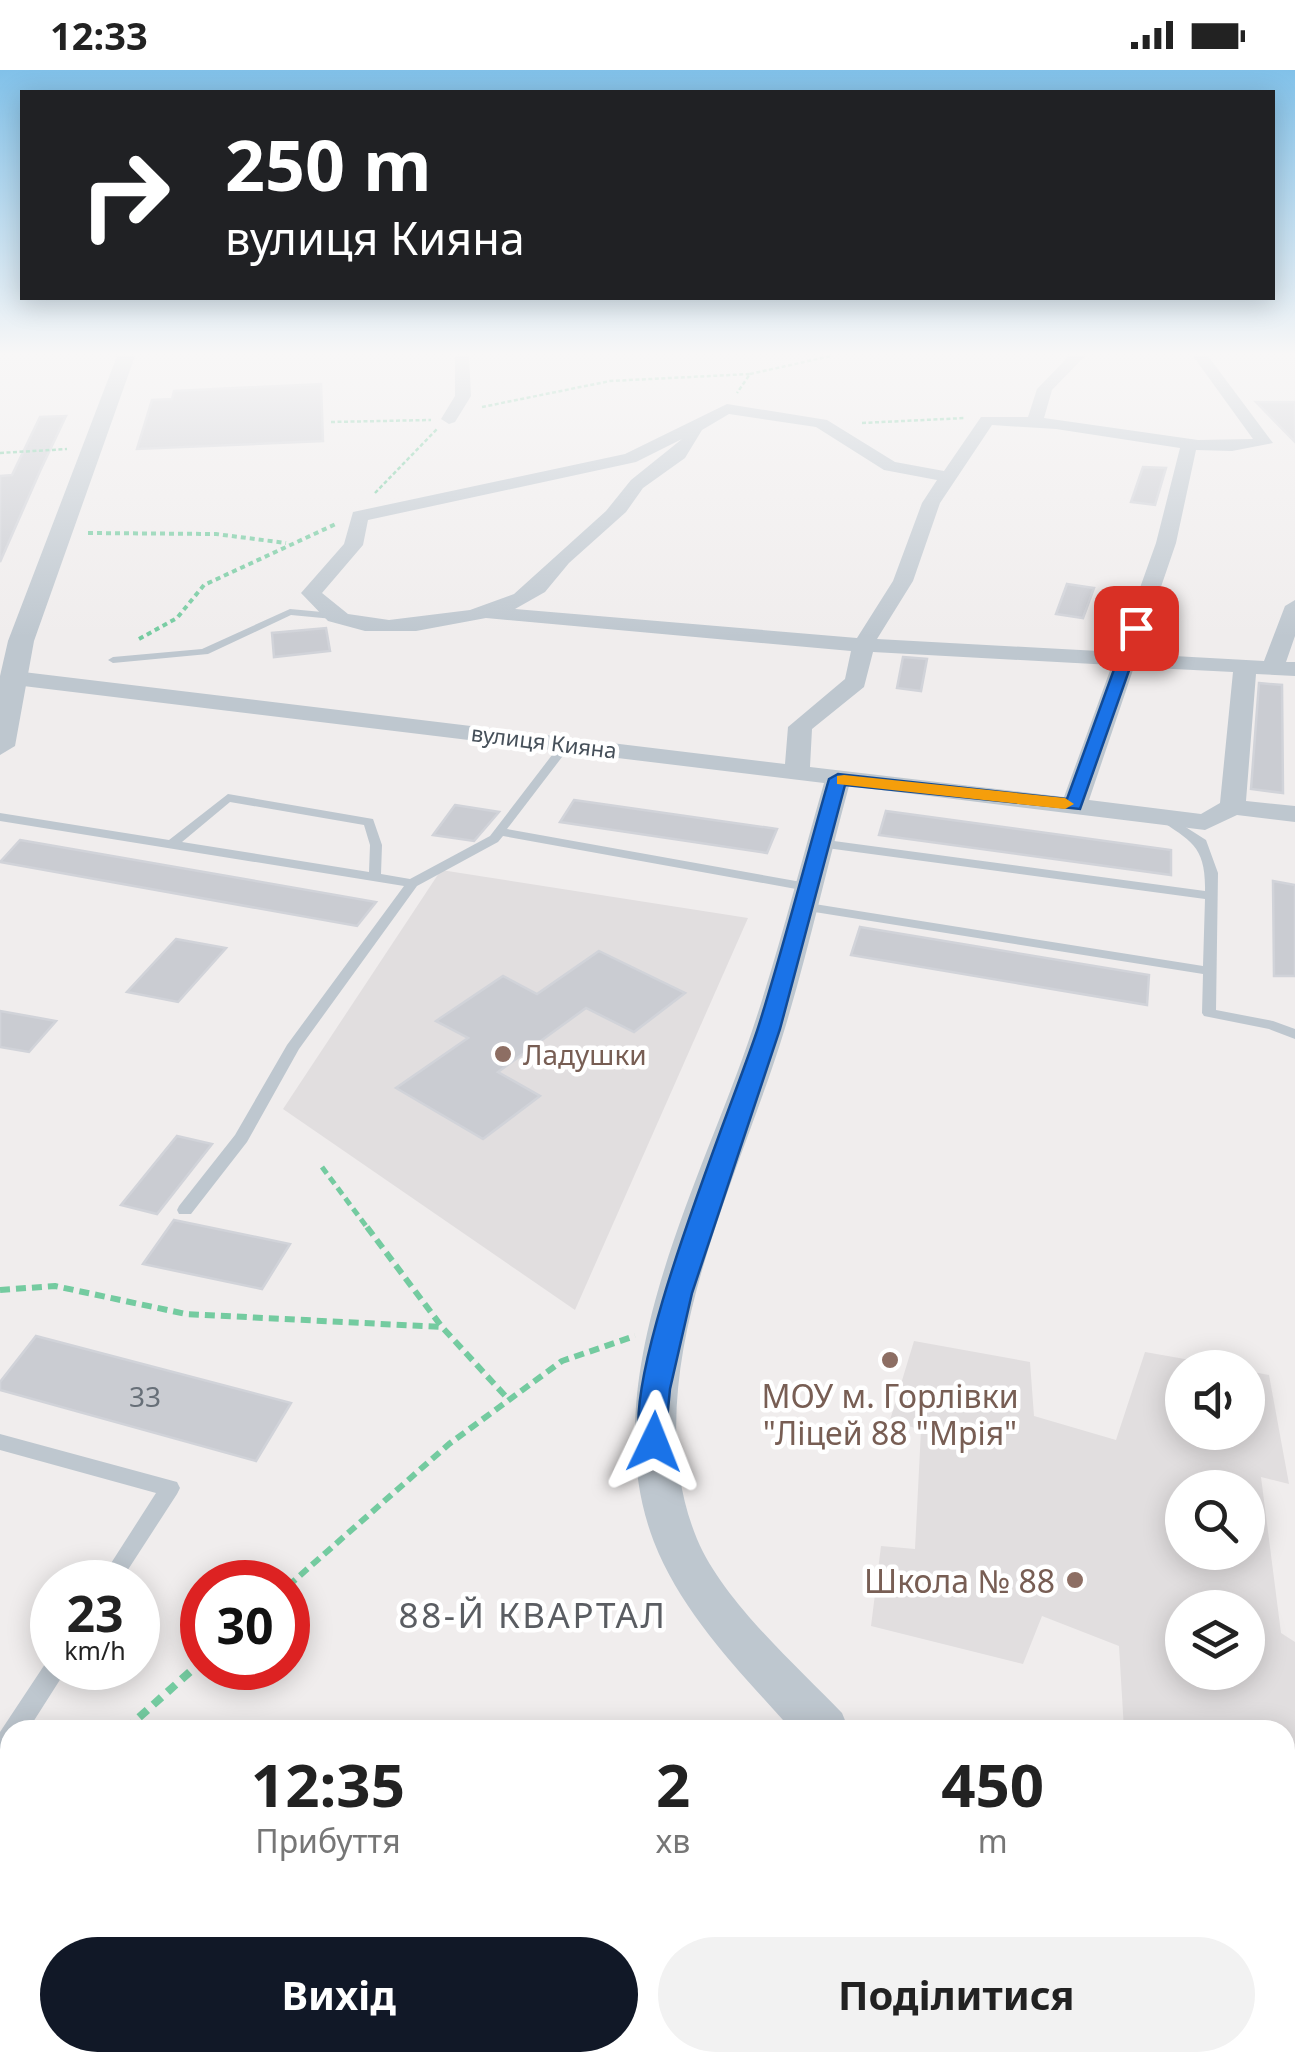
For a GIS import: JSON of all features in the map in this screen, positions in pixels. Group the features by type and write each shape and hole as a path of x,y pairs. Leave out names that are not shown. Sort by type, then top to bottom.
{"street":[{"path":"0,746 21,641 91,449"},
{"path":"648,449 630,458 360,516 353,544 310,593 334,616 350,623 400,626 519,600 538,588 562,559 621,507 636,485 682,449"},
{"path":"861,449 890,466 948,478"},
{"path":"797,774 800,726 856,682 863,644 902,581 926,528 931,503 967,449"},
{"path":"1074,805 1166,543 1188,449"},
{"path":"478,612 863,644 1284,668 1295,606"},
{"path":"1245,667 1233,807 1295,814"},
{"name":"вулиця Кияна","path":"15,678 1205,822 1233,807"},
{"path":"817,1720 712,1597 676,1542 654,1442 656,1389 670,1326 768,1029 838,779"}],"lane":[{"path":"113,660 204,652 290,612 334,616"},
{"path":"185,1210 242,1138 292,1048 412,883 484,846 501,832 566,744"},
{"path":"172,844 228,798 370,822 376,845 375,877"},
{"path":"1162,816 1202,843 1213,896 1208,1013 1273,1025 1295,1034"},
{"path":"0,817 412,883"},
{"path":"501,832 804,896 1211,971"},
{"path":"820,844 1213,896"},
{"path":"0,1442 170,1488 123,1560"},
{"path":"21,1720 41,1690"}],"path":[{"path":"0,453 66,449"},
{"path":"113,660 134,642 178,618 204,585 289,543 360,516 415,449"},
{"path":"61,532 216,534 289,543"},
{"path":"322,1166 442,1326 510,1400"},
{"path":"0,1290 55,1286 186,1314 442,1326"},
{"path":"310,1566 399,1486 562,1361 670,1326"},
{"path":"136,1720 180,1681"}],"shaded area":[{"name":"Ладушки","path":"441,870 748,918 575,1310 283,1109"},
{"name":"Школа № 88","path":"914,1341 1030,1362 1034,1416 1116,1440 1145,1352 1165,1356 1165,1450 1265,1450 1265,1374 1269,1375 1289,1484 1265,1478 1265,1470 1165,1470 1165,1570 1265,1570 1265,1508 1281,1633 1295,1642 1295,1720 1123,1720 1119,1646 1042,1616 1023,1664 871,1626 881,1546 915,1549 921,1430 890,1420"}],"building":[{"path":"24,449 50,449 0,562 0,476 12,475"},
{"path":"1143,467 1166,468 1155,505 1131,502"},
{"path":"1067,584 1094,588 1083,618 1056,614"},
{"path":"326,628 330,651 274,657 272,633"},
{"path":"903,657 927,659 921,691 897,688"},
{"path":"1259,683 1282,685 1283,793 1251,789"},
{"path":"574,800 777,829 767,853 560,822"},
{"path":"455,805 499,812 474,841 433,835"},
{"path":"886,811 1171,850 1171,875 879,835"},
{"path":"20,840 376,902 357,926 0,862"},
{"path":"1273,881 1295,885 1295,976 1274,976"},
{"path":"860,927 1149,975 1147,1005 851,955"},
{"path":"176,939 226,948 178,1002 127,992"},
{"path":"599,951 685,993 634,1032 586,1008 498,1072 540,1096 483,1139 396,1088 468,1038 436,1021 503,976 537,994"},
{"path":"0,1011 56,1021 29,1052 0,1047"},
{"path":"177,1136 212,1144 157,1214 121,1205"},
{"path":"174,1220 290,1244 262,1289 143,1264"},
{"path":"36,1336 291,1403 256,1461 0,1390 0,1382"}],"slow traffic":[{"path":"844,780 1065,804"}],"place":[{"name":"Ладушки","path":"503,1054"},
{"name":"МОУ м. Горлівки \"Ліцей 88 \"Мрія\"","path":"890,1360"},
{"name":"Школа № 88","path":"1075,1580"}],"district":[{"name":"88-Й КВАРТАЛ","path":"533,1614"}],"route":[{"path":"654,1442 656,1389 668,1331 768,1029 838,779 1074,805 1136,628"}]}
